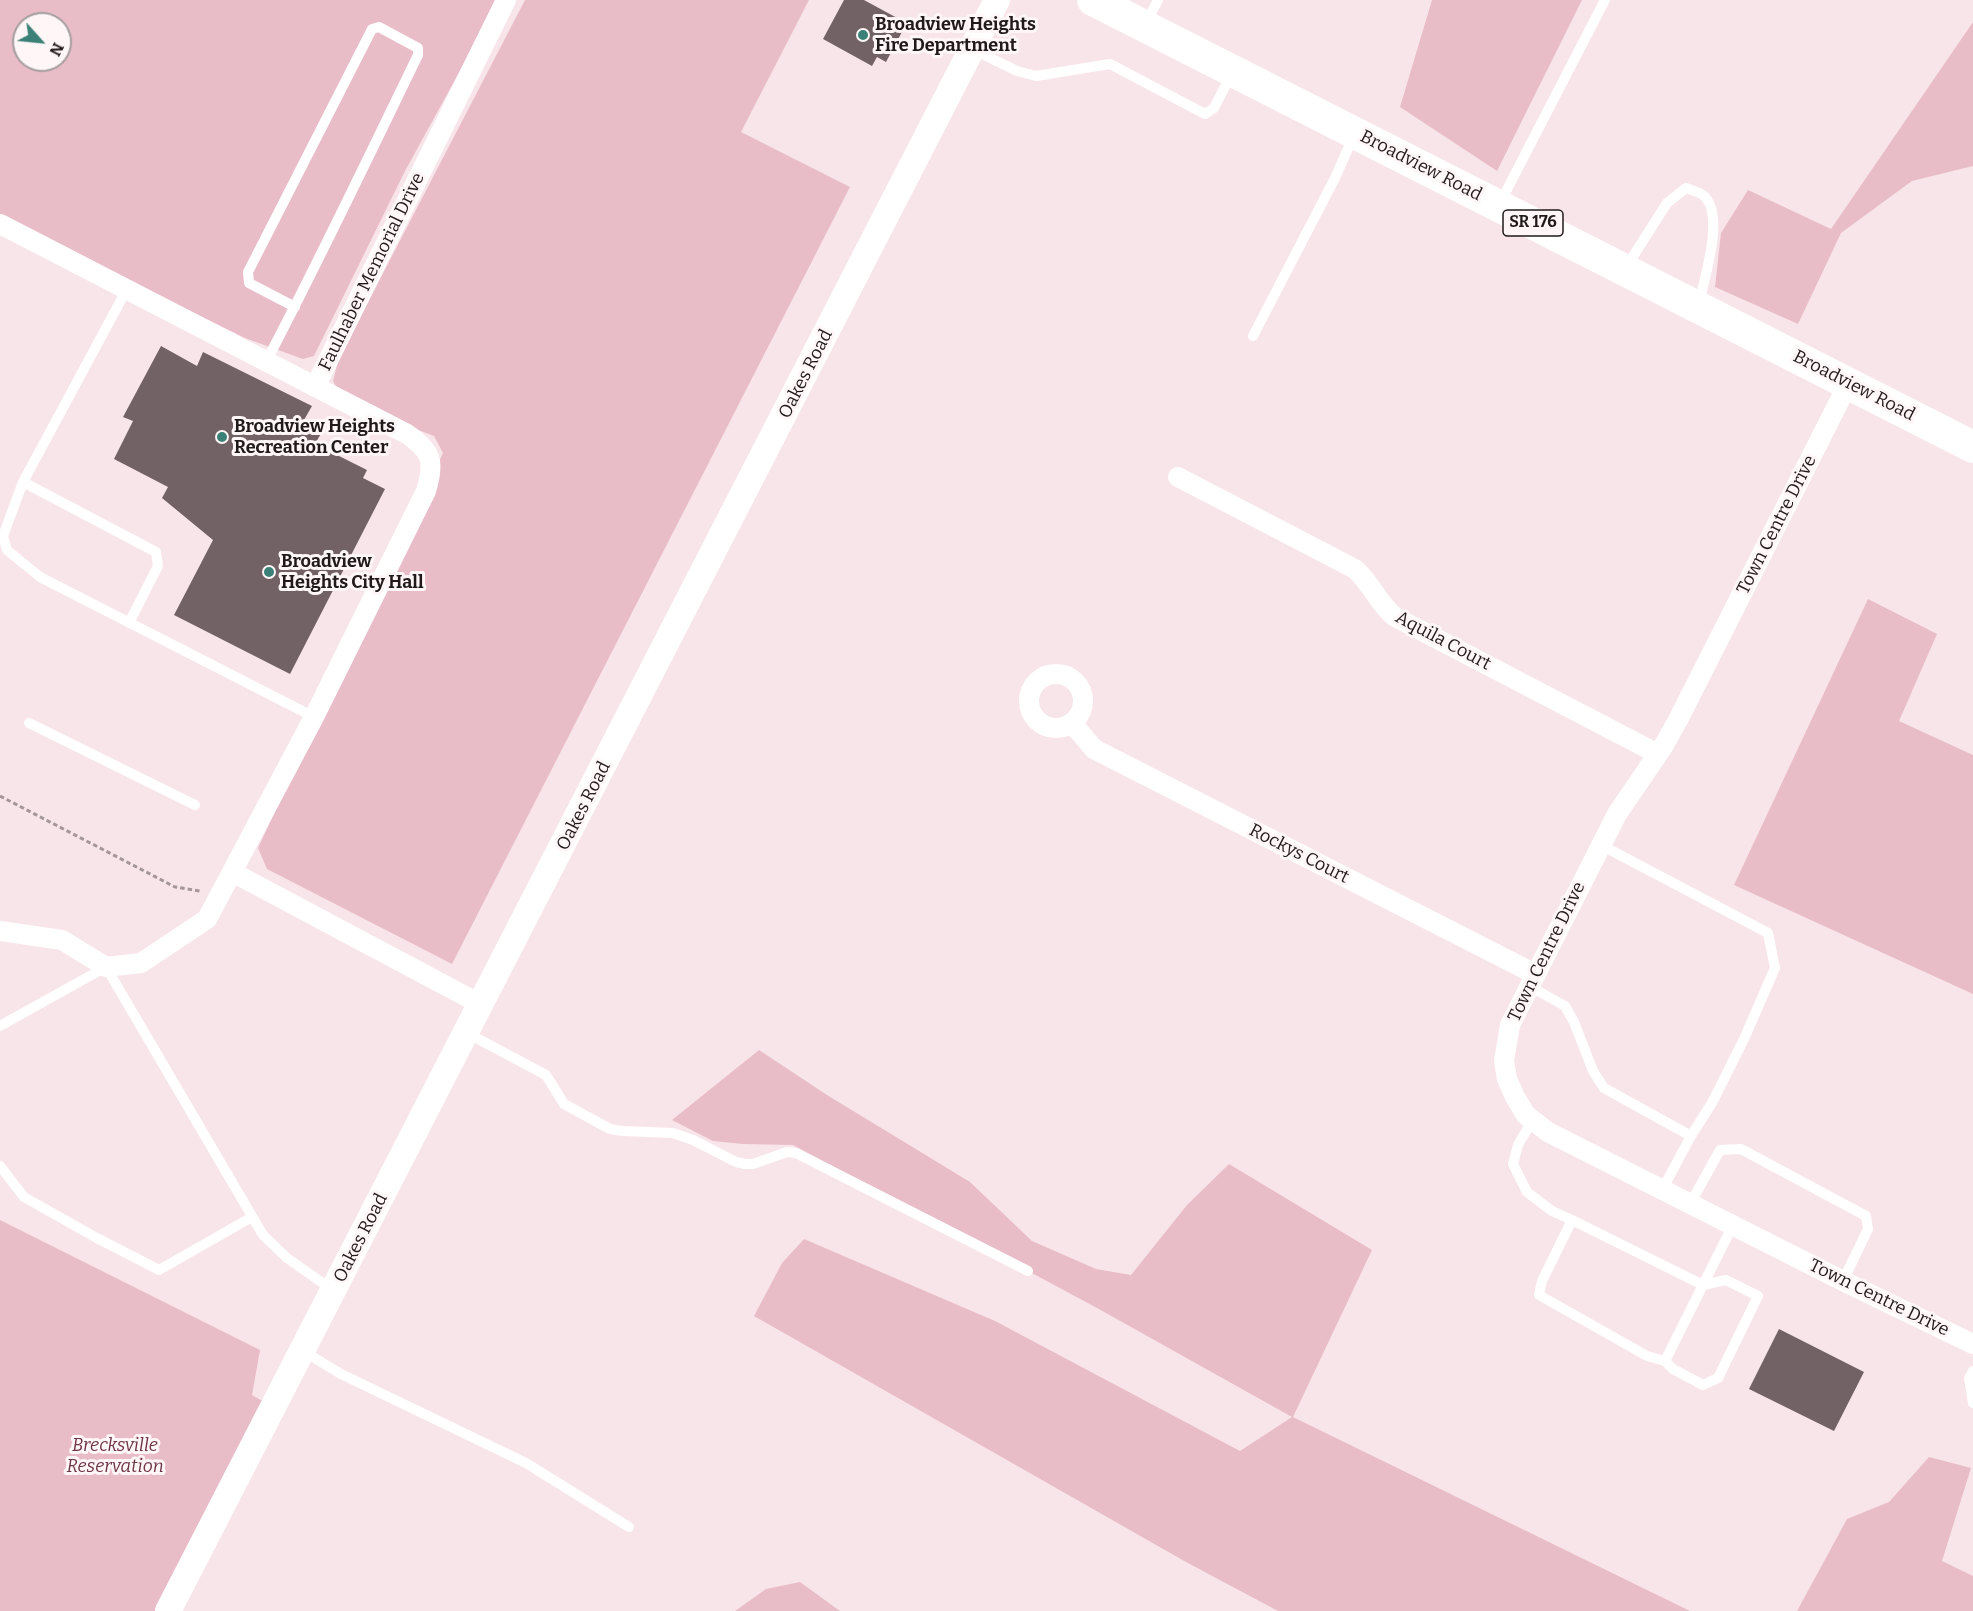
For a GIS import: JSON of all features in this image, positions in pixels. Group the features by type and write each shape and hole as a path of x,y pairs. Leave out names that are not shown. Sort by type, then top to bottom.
{"main road":[{"name":"Broadview Road","path":"1093,0 1151,13 1233,70 1973,447"}],"street":[{"name":"Faulhaber Memorial Drive","path":"0,224 315,387 507,0"},
{"name":"Oakes Road","path":"168,1611 482,1005 997,0"},
{"name":"Town Centre Drive","path":"1848,384 1679,718 1658,754 1627,798 1601,844 1510,1025 1504,1061 1507,1078 1515,1097 1532,1121 1548,1132 1973,1344"},
{"path":"0,931 62,940 106,967 141,963 207,919 314,717 426,491 431,475 431,460 419,442 315,387"},
{"name":"Aquila Court","path":"1178,477 1354,569 1364,577 1388,611 1395,617 1658,754"},
{"name":"Rockys Court","path":"1072,723 1094,749 1532,980"},
{"path":"232,872 482,1005"}],"lane":[{"path":"1499,206 1605,0"},
{"path":"266,362 295,307 418,56 418,48 379,27 372,29 248,272 249,282 295,307"},
{"path":"972,49 1017,71 1035,76 1110,64 1205,114 1214,108 1233,70"},
{"path":"1253,336 1335,178 1356,132"},
{"path":"1624,270 1667,203 1686,188 1703,195 1714,213 1712,247 1698,307"},
{"path":"127,289 23,483 3,536 8,550 40,577 314,717"},
{"path":"23,483 156,552 158,566 129,623"},
{"path":"29,723 195,805"},
{"path":"1601,844 1768,933 1775,968 1744,1039 1713,1101 1662,1190"},
{"path":"0,1026 106,967 262,1234 286,1258 334,1291"},
{"path":"1532,980 1565,1006 1574,1022 1593,1071 1604,1088 1691,1136"},
{"path":"467,1033 546,1075 564,1104 610,1129 673,1133 745,1164 753,1164 787,1152 796,1153 1028,1271"},
{"path":"1532,1121 1518,1145 1513,1164 1527,1192 1552,1211 1572,1220 1703,1285 1726,1280 1758,1296 1718,1378 1703,1385 1673,1369 1665,1361 1647,1356 1539,1295 1542,1281 1572,1220"},
{"path":"1690,1204 1720,1150 1741,1149 1866,1216 1868,1229 1843,1281"},
{"path":"0,1166 24,1197 159,1270 252,1217"},
{"path":"1665,1361 1733,1226"},
{"path":"303,1351 341,1374 526,1463 629,1527"},
{"path":"1973,1371 1969,1378 1973,1403"}],"path":[{"path":"0,796 175,888 202,892"}],"green space":[{"path":"0,0 496,0 484,27 405,171 314,356 303,359 245,338 0,217"},
{"path":"525,0 809,0 741,132 850,187 452,964 267,869 258,848 443,453 434,436 408,426 338,390 333,381 339,358"},
{"path":"1432,0 1582,0 1497,171 1400,107"},
{"path":"1973,22 1973,166 1912,181 1841,233 1798,324 1715,287 1721,233 1748,190 1831,229"},
{"path":"1868,599 1937,634 1899,721 1973,755 1973,994 1734,885"},
{"path":"759,1050 827,1095 970,1182 1032,1241 1096,1269 1131,1275 1187,1205 1229,1164 1372,1250 1293,1417 1690,1611 1278,1611 1186,1562 754,1316 782,1263 804,1239 995,1321 1240,1451 1292,1417 1097,1308 793,1145 713,1141 672,1120"},
{"name":"Brecksville Reservation","path":"0,1220 260,1350 252,1395 271,1406 165,1611 0,1611"},
{"path":"1929,1457 1971,1468 1942,1561 1973,1576 1973,1611 1797,1611 1847,1519 1889,1502"},
{"path":"800,1582 840,1611 735,1611 766,1589"}],"building":[{"name":"Broadview Heights Fire Department","path":"844,0 864,0 899,19 896,26 903,30 886,62 877,57 872,66 823,39"},
{"path":"161,346 197,366 203,352 312,406 304,420 323,430 315,444 367,470 363,478 385,489 290,674 174,615 213,540 162,498 168,487 114,459 133,421 123,417"},
{"path":"1779,1329 1864,1372 1834,1431 1749,1389"}],"place":[{"name":"Broadview Heights Fire Department","path":"863,35"},
{"name":"Broadview Heights Recreation Center","path":"222,437"},
{"name":"Broadview Heights City Hall","path":"269,572"}]}
